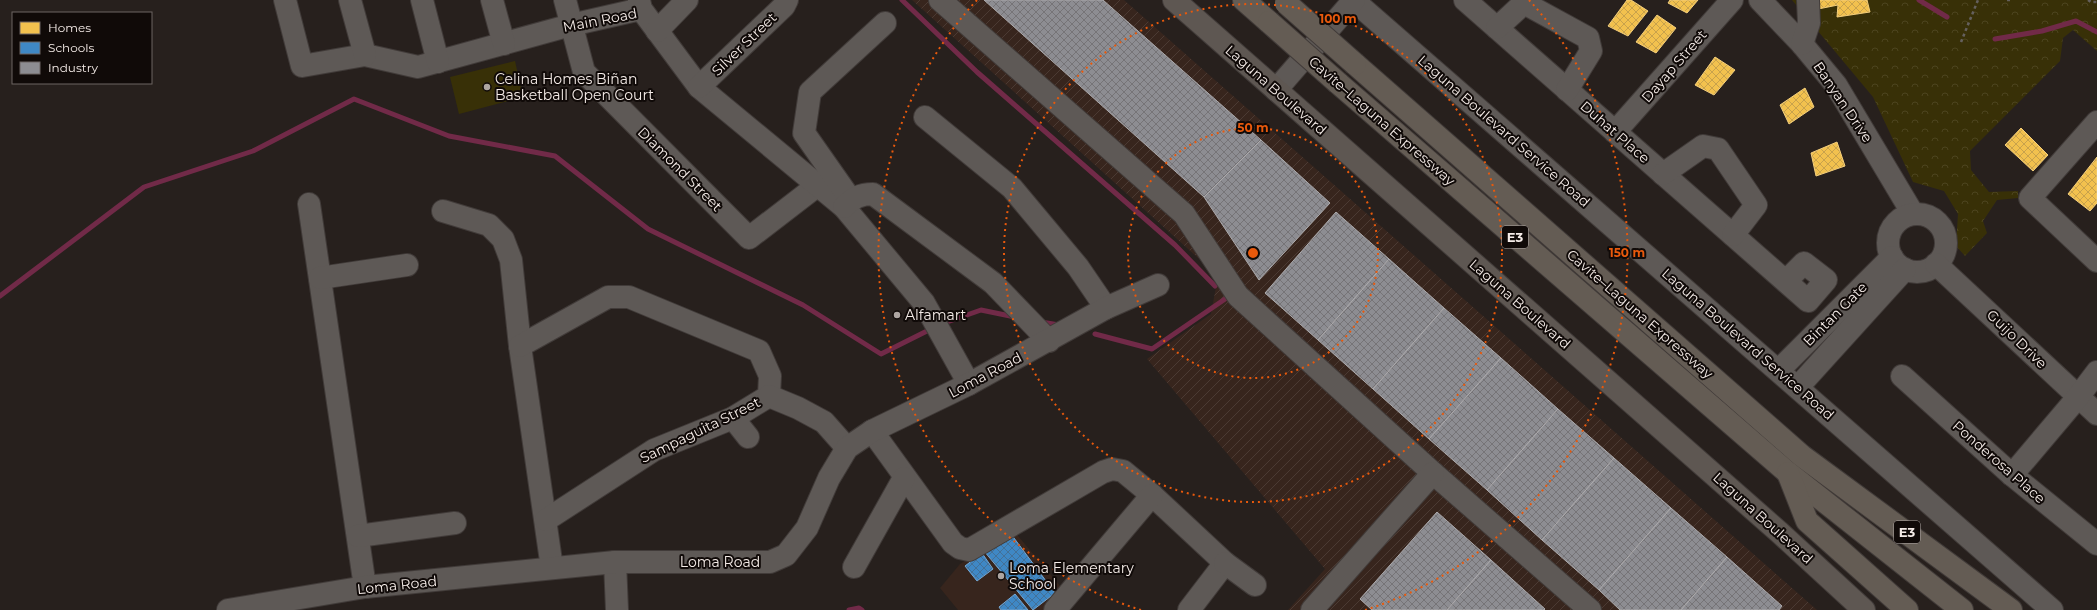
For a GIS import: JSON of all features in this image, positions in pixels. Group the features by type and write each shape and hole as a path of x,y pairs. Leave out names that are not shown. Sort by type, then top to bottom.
{"highway":[{"name":"Cavite–Laguna Expressway","path":"1244,0 1787,472 1962,610"},
{"name":"Cavite–Laguna Expressway","path":"1284,1 1802,456 2011,610"},
{"path":"1787,472 1807,521 1907,610"}],"main road":[{"name":"Laguna Boulevard","path":"1174,0 1779,532 1864,610"}],"street":[{"name":"Main Road","path":"285,0 302,66 365,55 418,68 640,5 657,31 699,87 836,196"},
{"path":"350,0 365,55"},
{"path":"422,0 438,62"},
{"path":"492,0 504,44"},
{"path":"565,0 572,25"},
{"path":"657,31 687,0"},
{"name":"Silver Street","path":"699,87 784,6 787,0"},
{"path":"940,0 1184,214 1238,296 1433,473 1590,610"},
{"path":"1276,90 1354,0"},
{"name":"Laguna Boulevard Service Road","path":"1354,0 2052,610"},
{"name":"Duhat Place","path":"1465,0 1786,281"},
{"name":"Dayap Street","path":"1615,132 1732,0"},
{"name":"Banyan Drive","path":"1760,0 1802,44 1836,86 1912,214"},
{"path":"1802,44 1809,23 1808,0"},
{"path":"1497,28 1524,3 1588,38 1591,51 1567,90"},
{"path":"885,23 810,92 804,133 836,196 924,303 969,384"},
{"name":"Diamond Street","path":"572,25 584,72 750,238 836,196"},
{"path":"925,117 1012,188 1078,267 1106,308"},
{"path":"2097,122 2030,198 2097,261"},
{"name":"Duhat Place","path":"1663,174 1704,146 1718,149 1756,205 1733,235"},
{"path":"836,196 873,194 993,283 1049,341"},
{"path":"309,204 365,588"},
{"path":"443,212 489,225 503,239 511,260 520,346 552,568"},
{"path":"1912,214 1920,214 1933,219 1943,230 1945,237 1944,252 1936,264 1921,271 1898,263 1888,239 1891,230 1904,217 1912,214"},
{"name":"Bintan Gate","path":"1779,370 1898,263"},
{"name":"Bintan Gate","path":"1798,387 1898,263"},
{"name":"Guijo Drive","path":"1936,264 2078,398 2097,414"},
{"path":"320,278 407,265"},
{"name":"Loma Road","path":"228,610 365,588 615,562 770,562 786,555 807,528 829,478 847,448 872,431 969,384 1049,341 1106,308 1158,285"},
{"name":"Sampaguita Street","path":"520,346 608,297 629,297 758,351 770,376 769,396 733,418 654,450 546,520"},
{"path":"2012,475 2078,398 2097,372"},
{"name":"Ponderosa Place","path":"1902,376 2012,475 2097,544"},
{"path":"769,396 798,408 824,422 847,448"},
{"path":"733,418 748,437"},
{"path":"872,431 904,478 952,543 960,548 969,550 1103,472 1112,469 1123,471 1152,495 1225,563 1255,585"},
{"path":"1312,610 1433,473"},
{"path":"854,567 904,478"},
{"path":"1054,610 1152,495"},
{"path":"358,536 455,523"},
{"path":"615,562 617,610"},
{"path":"1189,610 1225,563"}],"path":[{"path":"1961,42 1978,0"},
{"path":"2007,0 2012,0"},
{"path":"2088,0 2091,2 2097,2"}],"shaded area":[{"path":"912,0 1124,0 1817,610 1288,610 1325,569 1147,359 1211,314 1218,276"},
{"name":"Loma Elementary School","path":"1013,530 1066,593 1046,610 958,610 940,588 960,564"}],"green space":[{"path":"1792,0 2097,0 2097,51 2073,30 2063,38 2060,61 1970,151 1971,170 1989,192 2018,191 2018,198 1997,200 1983,221 1987,233 1965,256 1956,246 1958,214 1944,191 1913,182 1873,97"},
{"name":"Celina Homes Biñan Basketball Open Court","path":"515,61 523,97 459,114 450,77"}],"building: Homes":[{"path":"1627,0 1631,0 1648,11 1628,36 1608,26"},
{"path":"1670,0 1698,0 1687,13 1668,3"},
{"path":"1819,0 1867,0 1870,12 1837,17 1838,5 1818,9"},
{"path":"1657,15 1676,28 1656,53 1636,42"},
{"path":"1715,57 1735,70 1714,95 1695,85"},
{"path":"1805,88 1814,107 1789,124 1780,105"},
{"path":"2021,128 2048,155 2033,171 2005,145"},
{"path":"1837,142 1845,166 1816,176 1811,153"},
{"path":"2097,157 2097,203 2090,211 2068,194"}],"building: Schools":[{"path":"1011,534 1055,593 1033,610 984,551"},
{"path":"982,553 993,569 977,581 965,566"},
{"path":"1015,594 1028,610 1001,610 999,607"}],"building: Industry":[{"path":"984,0 1103,0 1261,140 1204,197"},
{"path":"1261,140 1330,203 1259,280 1204,197"},
{"path":"1336,212 1389,259 1318,340 1265,293"},
{"path":"1389,259 1444,308 1373,389 1318,340"},
{"path":"1444,308 1501,358 1429,439 1373,389"},
{"path":"1501,358 1558,409 1487,490 1429,439"},
{"path":"1558,409 1614,458 1542,540 1487,490"},
{"path":"1614,458 1671,508 1599,590 1542,540"},
{"path":"1671,508 1727,557 1681,610 1620,610 1599,590"},
{"path":"1437,512 1491,560 1447,610 1372,610 1360,599"},
{"path":"1727,557 1782,606 1779,610 1681,610"},
{"path":"1491,560 1545,609 1447,610"}],"waterway":[{"path":"902,0 977,72 1175,245 1215,286"},
{"path":"1919,0 1947,17"},
{"path":"1995,39 2042,31 2076,21 2097,32"},
{"path":"0,296 144,187 253,151 354,99 449,136 555,156 648,229 803,305 881,354 931,329"},
{"path":"1095,334 1152,349 1228,297"},
{"path":"947,322 981,310 1015,317"},
{"path":"1041,322 1059,325"},
{"path":"849,610 859,608 862,610"}],"place":[{"name":"Celina Homes Biñan Basketball Open Court","path":"487,87"},
{"name":"Alfamart","path":"897,315"},
{"name":"Loma Elementary School","path":"1001,576"}]}
